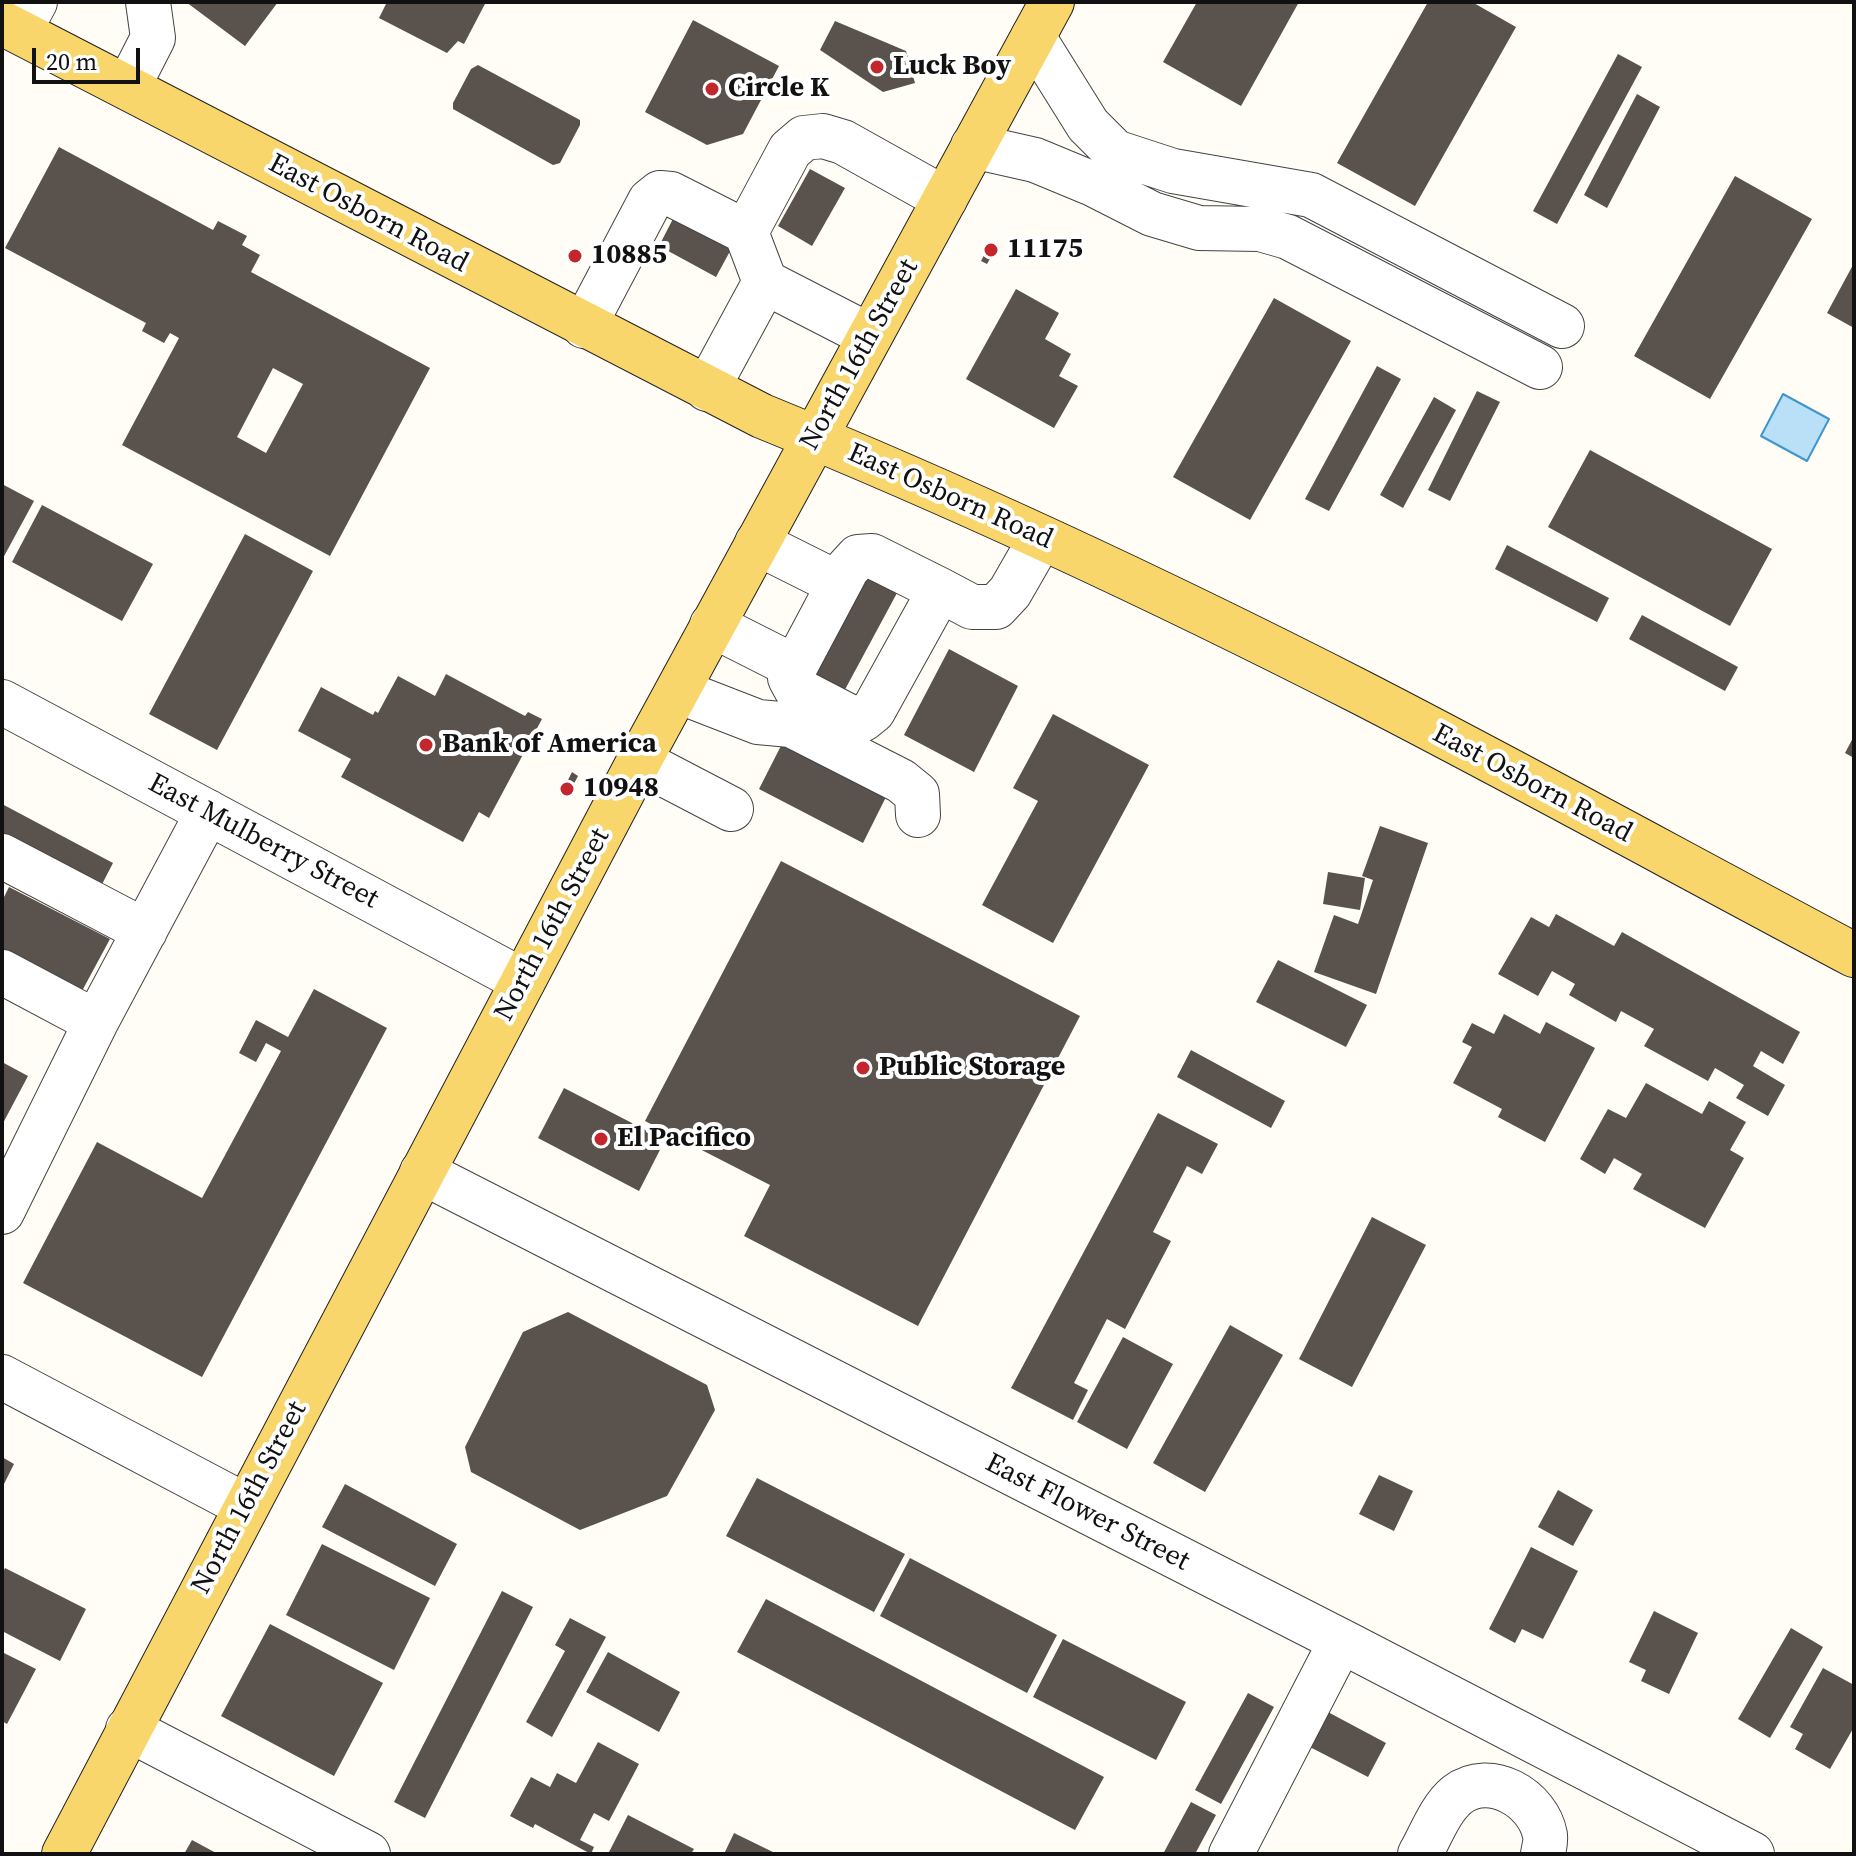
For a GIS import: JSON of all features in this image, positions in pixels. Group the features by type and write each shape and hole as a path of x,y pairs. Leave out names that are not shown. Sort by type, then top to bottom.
{"main road":[{"name":"East Osborn Road","path":"19,19 128,87 707,389 1041,538 1362,693 1854,955"},
{"name":"North 16th Street","path":"64,1854 639,761 1042,20"}],"street":[{"path":"128,87 153,38 148,2"},
{"path":"1042,20 1088,125 1115,152 1173,171 1311,195 1562,326"},
{"path":"746,232 790,150 804,138 823,136 843,142 945,199"},
{"path":"973,146 1035,160 1093,184 1152,214 1199,228 1260,229 1288,237 1540,367"},
{"path":"1199,228 1224,181"},
{"path":"584,326 650,201 660,193 671,194 746,232 765,282 870,336"},
{"path":"707,389 765,282"},
{"path":"940,590 873,711 863,719 848,716 796,689 790,678 795,667 847,569 858,557 872,556 940,590 972,607 996,607 1010,592 1041,538"},
{"path":"757,543 839,584"},
{"path":"712,625 795,667"},
{"path":"678,691 758,722 791,725 901,781 917,794 918,815"},
{"name":"East Mulberry Street","path":"2,702 523,981"},
{"path":"639,761 731,809"},
{"path":"2,1212 96,1022 208,812"},
{"path":"2,856 145,931"},
{"path":"2,972 96,1022"},
{"name":"East Flower Street","path":"422,1172 1341,1641 1748,1853"},
{"path":"2,1377 246,1506"},
{"path":"1231,1854 1341,1641"},
{"path":"128,1729 368,1854"},
{"path":"1513,1791 1539,1743"},
{"path":"1420,1854 1446,1808 1459,1794 1493,1785 1513,1791 1539,1819 1546,1836 1543,1854"}],"water":[{"path":"1783,394 1829,419 1807,461 1761,436"}],"building":[{"path":"186,2 278,2 245,46"},
{"path":"387,2 486,2 464,44 458,41 447,53 379,18"},
{"path":"1197,2 1299,2 1241,106 1163,62"},
{"path":"1428,2 1472,2 1516,27 1415,206 1337,163"},
{"name":"Circle K","path":"693,20 779,66 743,134 707,145 645,112"},
{"name":"Luck Boy","path":"835,21 906,51 915,83 883,92 820,50"},
{"path":"1618,54 1642,67 1557,224 1533,211"},
{"path":"478,65 580,120 560,163 553,165 453,109 453,103 471,69"},
{"path":"1637,94 1660,107 1607,208 1584,195"},
{"path":"59,147 213,230 218,221 247,236 242,245 260,255 251,272 430,368 330,556 122,445 179,338 170,333 164,343 142,331 146,323 5,248","holes":["273,368 303,384 266,453 237,437"]},
{"path":"810,169 845,188 812,246 778,226"},
{"path":"1735,176 1812,219 1710,399 1634,356"},
{"path":"677,211 735,242 716,277 659,246"},
{"path":"990,244 996,248 987,264 981,261"},
{"path":"1854,263 1854,328 1827,313"},
{"path":"1016,289 1059,313 1045,339 1071,354 1059,376 1078,386 1054,428 966,379"},
{"path":"1274,298 1351,341 1250,520 1173,477"},
{"path":"1377,366 1401,379 1329,511 1305,499"},
{"path":"1477,391 1500,402 1450,501 1428,490"},
{"path":"1434,397 1456,410 1403,508 1380,495"},
{"path":"1590,450 1772,549 1730,626 1548,527"},
{"path":"2,484 34,501 2,560"},
{"path":"42,505 153,564 122,621 12,562"},
{"path":"245,534 313,571 217,750 149,714"},
{"path":"1507,545 1609,598 1597,622 1495,569"},
{"path":"873,564 904,580 841,697 811,681"},
{"path":"1642,615 1738,667 1725,691 1629,639"},
{"path":"949,649 1018,686 974,772 904,735"},
{"name":"Bank of America","path":"446,674 525,716 528,712 542,719 489,818 479,812 463,842 341,777 351,759 298,731 321,687 373,715 375,711 378,713 398,676 435,696"},
{"path":"1053,714 1149,765 1053,943 982,905 1038,801 1013,788"},
{"path":"787,734 891,787 863,843 759,789"},
{"path":"1854,736 1854,758 1845,753"},
{"path":"572,772 578,776 569,793 563,790"},
{"path":"2,804 113,863 99,890 2,839"},
{"path":"1380,826 1428,843 1376,994 1314,972 1334,915 1358,924 1373,880 1362,876"},
{"name":"Public Storage","path":"781,861 1080,1016 918,1326 744,1236 770,1185 645,1121"},
{"path":"1328,872 1365,878 1360,910 1323,904"},
{"path":"9,887 110,939 82,991 2,949 2,901"},
{"path":"1556,914 1614,946 1622,932 1800,1032 1783,1064 1761,1051 1753,1066 1785,1085 1768,1116 1736,1098 1744,1085 1715,1068 1708,1081 1644,1046 1654,1029 1621,1011 1616,1022 1569,995 1575,984 1552,971 1538,996 1498,974 1531,917 1549,927"},
{"path":"1278,960 1367,1005 1346,1047 1256,1002"},
{"path":"314,989 387,1028 202,1377 23,1283 97,1142 202,1198 281,1051 266,1043 256,1062 239,1053 256,1020 288,1037"},
{"path":"1504,1014 1540,1034 1546,1022 1595,1048 1545,1142 1498,1117 1502,1109 1453,1083 1472,1047 1462,1042 1472,1023 1494,1034"},
{"path":"1191,1050 1285,1101 1271,1128 1177,1077"},
{"path":"2,1062 28,1076 2,1125"},
{"path":"1646,1083 1702,1114 1709,1101 1746,1122 1730,1150 1744,1158 1705,1228 1633,1189 1642,1174 1614,1158 1605,1174 1580,1159 1608,1109 1626,1118"},
{"name":"El Pacifico","path":"564,1088 665,1140 639,1191 538,1138"},
{"path":"1158,1113 1218,1144 1202,1174 1187,1166 1153,1232 1171,1241 1125,1329 1107,1319 1074,1383 1088,1390 1073,1420 1011,1388"},
{"path":"1372,1217 1426,1245 1352,1387 1299,1359"},
{"path":"568,1312 707,1385 715,1410 667,1496 580,1530 471,1472 465,1447 523,1332"},
{"path":"1230,1325 1283,1355 1205,1492 1153,1463"},
{"path":"1123,1337 1173,1364 1127,1449 1077,1422"},
{"path":"2,1457 14,1464 2,1488"},
{"path":"1379,1475 1413,1491 1394,1531 1359,1514"},
{"path":"757,1478 905,1554 874,1612 726,1536"},
{"path":"345,1484 457,1544 435,1586 322,1527"},
{"path":"1558,1490 1593,1510 1573,1546 1538,1527"},
{"path":"322,1544 430,1598 394,1670 286,1615"},
{"path":"1531,1547 1578,1571 1543,1639 1522,1629 1515,1643 1489,1629"},
{"path":"910,1558 1057,1635 1027,1693 880,1616"},
{"path":"5,1568 86,1609 60,1661 2,1631 2,1574"},
{"path":"502,1591 533,1607 425,1818 394,1802"},
{"path":"766,1599 1104,1777 1075,1830 737,1652"},
{"path":"1654,1611 1698,1633 1669,1694 1641,1681 1646,1670 1629,1662"},
{"path":"570,1618 606,1637 552,1737 526,1722 565,1651 555,1645"},
{"path":"270,1624 383,1683 334,1776 221,1716"},
{"path":"1791,1628 1823,1647 1770,1738 1738,1719"},
{"path":"1063,1639 1186,1702 1156,1760 1033,1697"},
{"path":"2,1652 36,1669 7,1724 2,1721"},
{"path":"608,1652 680,1692 659,1732 586,1692"},
{"path":"1823,1668 1854,1685 1854,1727 1830,1769 1795,1749 1803,1734 1790,1727"},
{"path":"1248,1693 1274,1707 1221,1804 1195,1790"},
{"path":"1326,1711 1386,1743 1368,1777 1308,1746"},
{"path":"598,1742 639,1764 609,1821 594,1813 580,1840 594,1847 591,1854 535,1824 533,1828 510,1816 531,1777 550,1787 557,1773 576,1783"},
{"path":"1191,1802 1216,1815 1195,1854 1163,1854"},
{"path":"628,1815 694,1849 691,1854 608,1854"},
{"path":"734,1833 777,1854 724,1854"},
{"path":"192,1840 218,1854 184,1854"}],"place":[{"name":"Luck Boy","path":"877,67"},
{"name":"Circle K","path":"712,89"},
{"name":"11175","path":"991,250"},
{"name":"10885","path":"575,256"},
{"name":"Bank of America","path":"426,745"},
{"name":"10948","path":"567,789"},
{"name":"Public Storage","path":"863,1068"},
{"name":"El Pacifico","path":"601,1139"}]}
